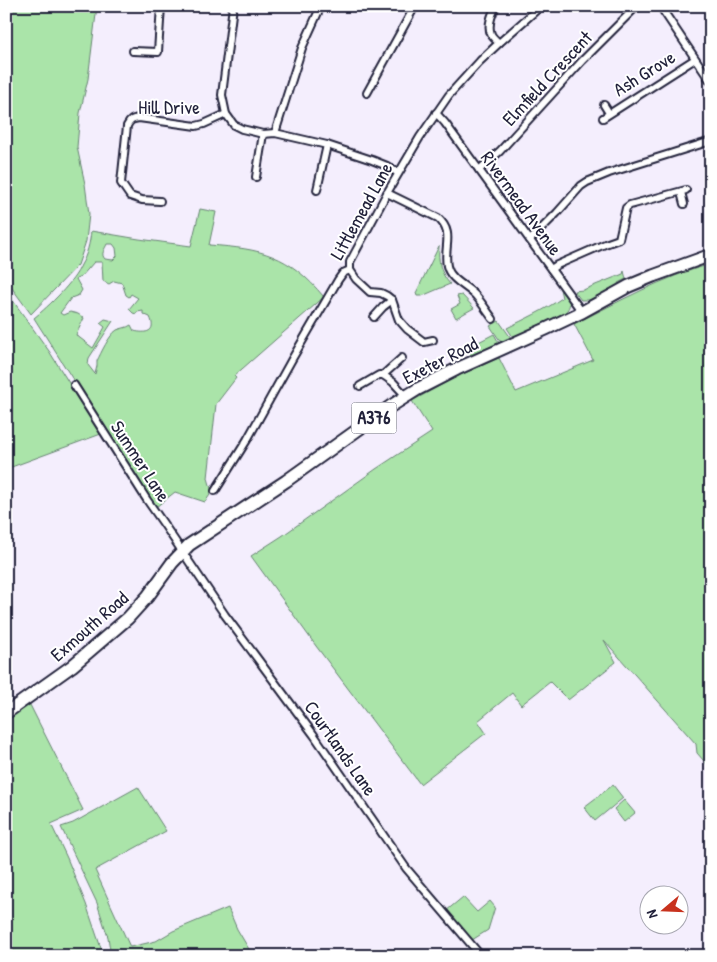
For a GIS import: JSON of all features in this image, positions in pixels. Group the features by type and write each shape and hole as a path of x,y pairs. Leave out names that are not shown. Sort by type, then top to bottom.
{"highway":[{"name":"Exeter Road","path":"182,552 197,539 258,500 406,396 457,369 582,312 629,286 711,255"},
{"name":"Exmouth Road","path":"6,713 72,666 128,618 148,596 182,552"}],"street":[{"path":"133,51 158,52 161,6"},
{"path":"233,6 222,96 226,114 234,125 263,134 275,133 327,146 372,160 387,166 398,174"},
{"path":"275,133 302,48 321,6"},
{"path":"367,93 415,6"},
{"path":"496,6 491,17 490,26 491,34 499,43"},
{"name":"Littlemead Lane","path":"215,491 248,440 338,280 343,273 350,270 352,256 420,137 449,95 464,78 499,43 541,6"},
{"name":"Elmfield Crescent","path":"479,170 500,151 582,61 636,6"},
{"path":"660,6 711,82"},
{"name":"Ash Grove","path":"602,118 696,59"},
{"name":"Ash Grove","path":"604,105 609,113"},
{"name":"Hill Drive","path":"160,201 142,200 130,196 121,183 129,122 132,119 139,118 196,126 226,114"},
{"name":"Rivermead Avenue","path":"436,114 582,312"},
{"path":"256,177 263,134"},
{"path":"530,240 587,182 609,173 711,141"},
{"path":"317,190 327,146"},
{"path":"551,269 619,238 626,208 630,205 684,191 684,204"},
{"path":"387,193 438,218 444,223 447,229 447,266 451,274 475,295 492,318"},
{"path":"350,270 356,279 368,290 387,296 392,300 399,320 407,329 424,342 433,340"},
{"path":"374,317 392,300"},
{"path":"360,386 379,375 383,375 402,358"},
{"path":"383,375 393,382 406,396"},
{"name":"Summer Lane","path":"74,385 182,552"},
{"name":"Courtlands Lane","path":"182,552 319,742 406,868 481,956"}],"green space":[{"path":"6,6 97,6 88,79 80,113 77,147 89,214 86,241 78,265 31,314 6,280 6,80 11,76 6,71"},
{"path":"200,209 216,212 209,245 244,249 273,256 298,271 324,297 234,376 236,378 216,404 208,478 212,492 205,502 175,492 156,507 129,468 34,318 61,293 78,272 87,253 91,231 191,246","holes":["107,244 113,244 116,248 117,256 113,260 105,259 103,255","94,262 102,262 103,281 109,284 114,281 122,283 126,295 129,297 131,294 138,298 129,309 136,314 143,311 143,314 150,317 152,322 151,329 146,332 134,331 131,325 114,332 97,361 95,374 88,365 89,358 113,321 105,319 100,323 105,327 93,348 76,335 84,318 70,312 63,315 60,313 71,298 79,295 82,290 76,279 81,277"]},
{"path":"439,246 440,266 450,284 422,296 417,296 416,293"},
{"path":"711,264 711,769 697,753 696,744 604,640 616,662 568,700 550,682 521,705 512,693 478,721 486,733 420,784 251,556 432,432 412,401 456,377 499,358 516,392 593,360 574,324 658,283"},
{"path":"624,271 626,279 618,283 619,285 589,300 581,300 574,291 583,290 623,274"},
{"path":"560,289 569,302 567,310 563,314 513,337 507,328 562,298"},
{"path":"6,291 49,351 101,434 6,469"},
{"path":"462,295 474,308 456,318 451,309 460,304 457,296"},
{"path":"499,321 511,338 501,342 490,326"},
{"path":"494,334 499,343 471,355 465,349"},
{"path":"29,703 83,810 51,824 86,904 102,951 110,950 108,937 97,903 61,827 73,823 138,787 166,831 95,870 130,947 156,941 173,931 228,908 237,929 253,956 6,956 6,718"},
{"path":"613,785 623,798 595,821 584,807"},
{"path":"624,800 635,813 624,822 614,809"},
{"path":"463,897 477,912 490,901 495,907 488,930 472,940 446,911"}]}
